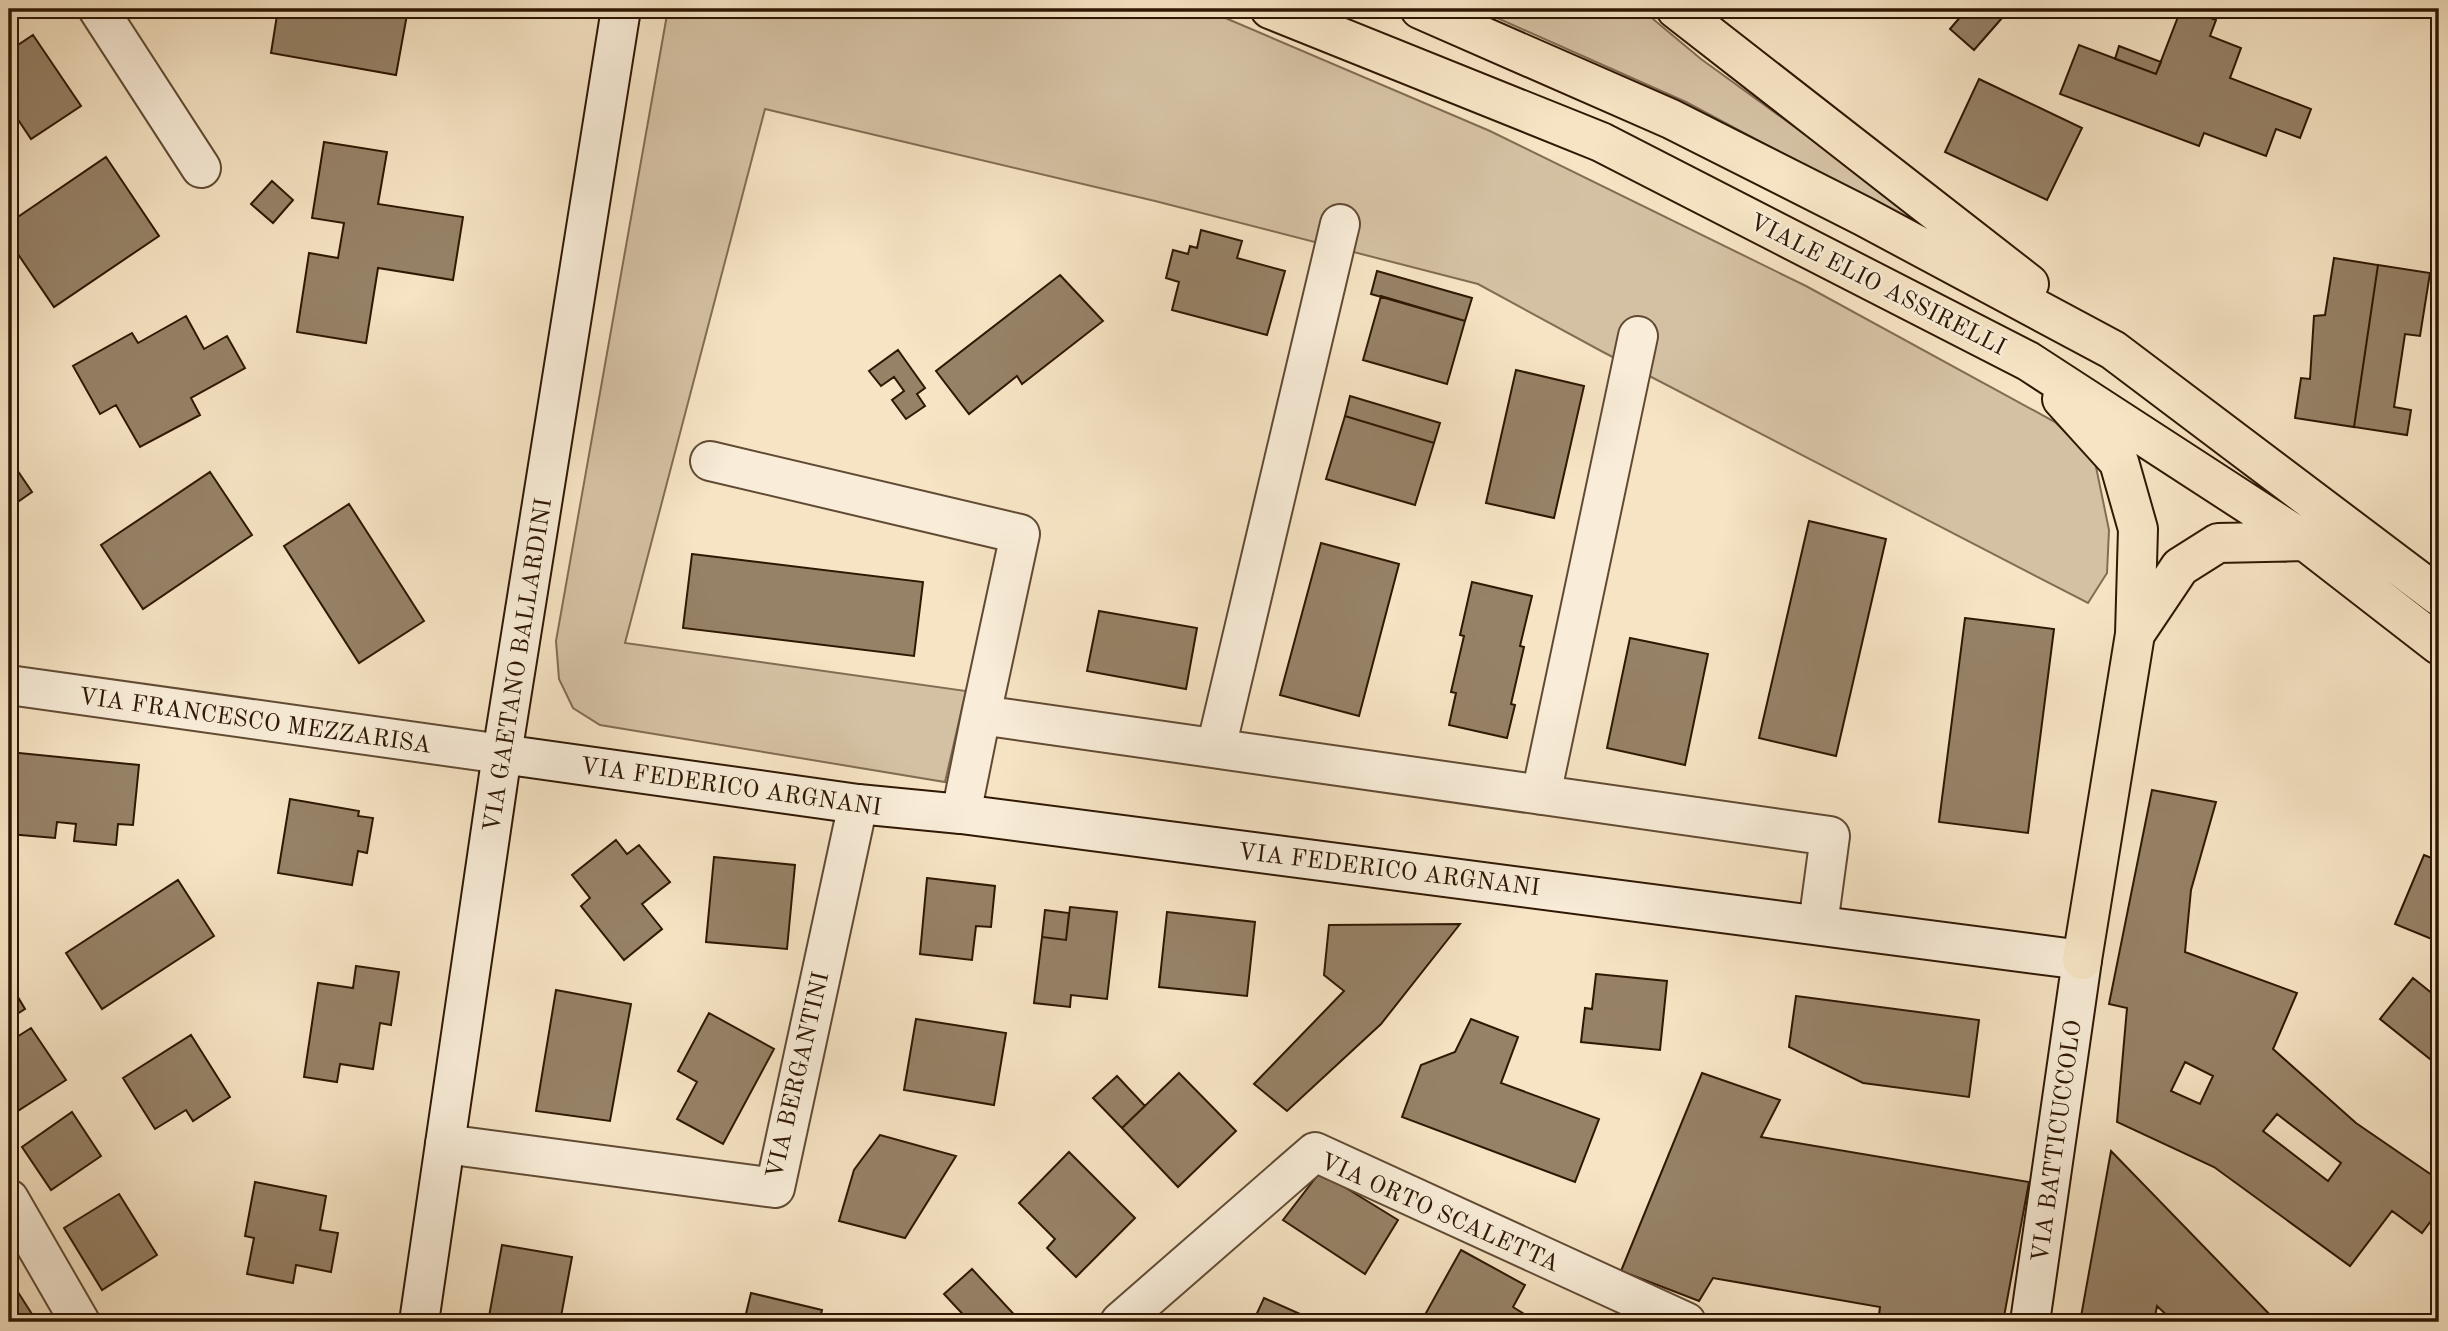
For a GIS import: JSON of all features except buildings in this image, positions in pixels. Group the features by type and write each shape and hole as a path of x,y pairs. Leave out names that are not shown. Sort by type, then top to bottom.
{"main road":[{"name":"VIALE ELIO ASSIRELLI","path":"1270,9 1601,142 2028,361 2305,541 2439,645"},
{"name":"VIALE ELIO ASSIRELLI","path":"1420,9 1671,120 1863,216 2113,350 2439,596"},
{"path":"1676,9 2113,350"},
{"path":"2028,361 2119,462 2138,529 2135,634 2082,960"},
{"path":"2135,634 2180,567 2218,543 2305,541"}],"street":[{"path":"98,9 201,168"},
{"name":"VIA GAETANO BALLARDINI","path":"419,1322 502,754 621,9"},
{"path":"1216,748 1340,224"},
{"path":"1541,795 1638,336"},
{"path":"710,461 1020,534 961,814"},
{"name":"VIA FRANCESCO MEZZARISA","path":"9,685 502,754"},
{"path":"981,715 1830,836 1818,925"},
{"name":"VIA FEDERICO ARGNANI","path":"502,754 858,804 961,814 2082,960"},
{"name":"VIA BERGANTINI","path":"445,1144 775,1188 858,804"},
{"name":"VIA BATTICUCCOLO","path":"2030,1322 2082,960"},
{"name":"VIA ORTO SCALETTA","path":"1120,1322 1315,1152 1686,1322"},
{"path":"9,1199 80,1322"}],"shaded area":[{"path":"668,9 1209,11 1490,131 1806,286 2055,422 2095,462 2109,530 2107,573 2088,603 1603,352 1478,284 1155,201 765,109 625,643 966,691 945,782 600,725 573,708 559,679 556,641"},
{"path":"1477,9 1641,9 1701,59 1967,252 1686,102"}]}
